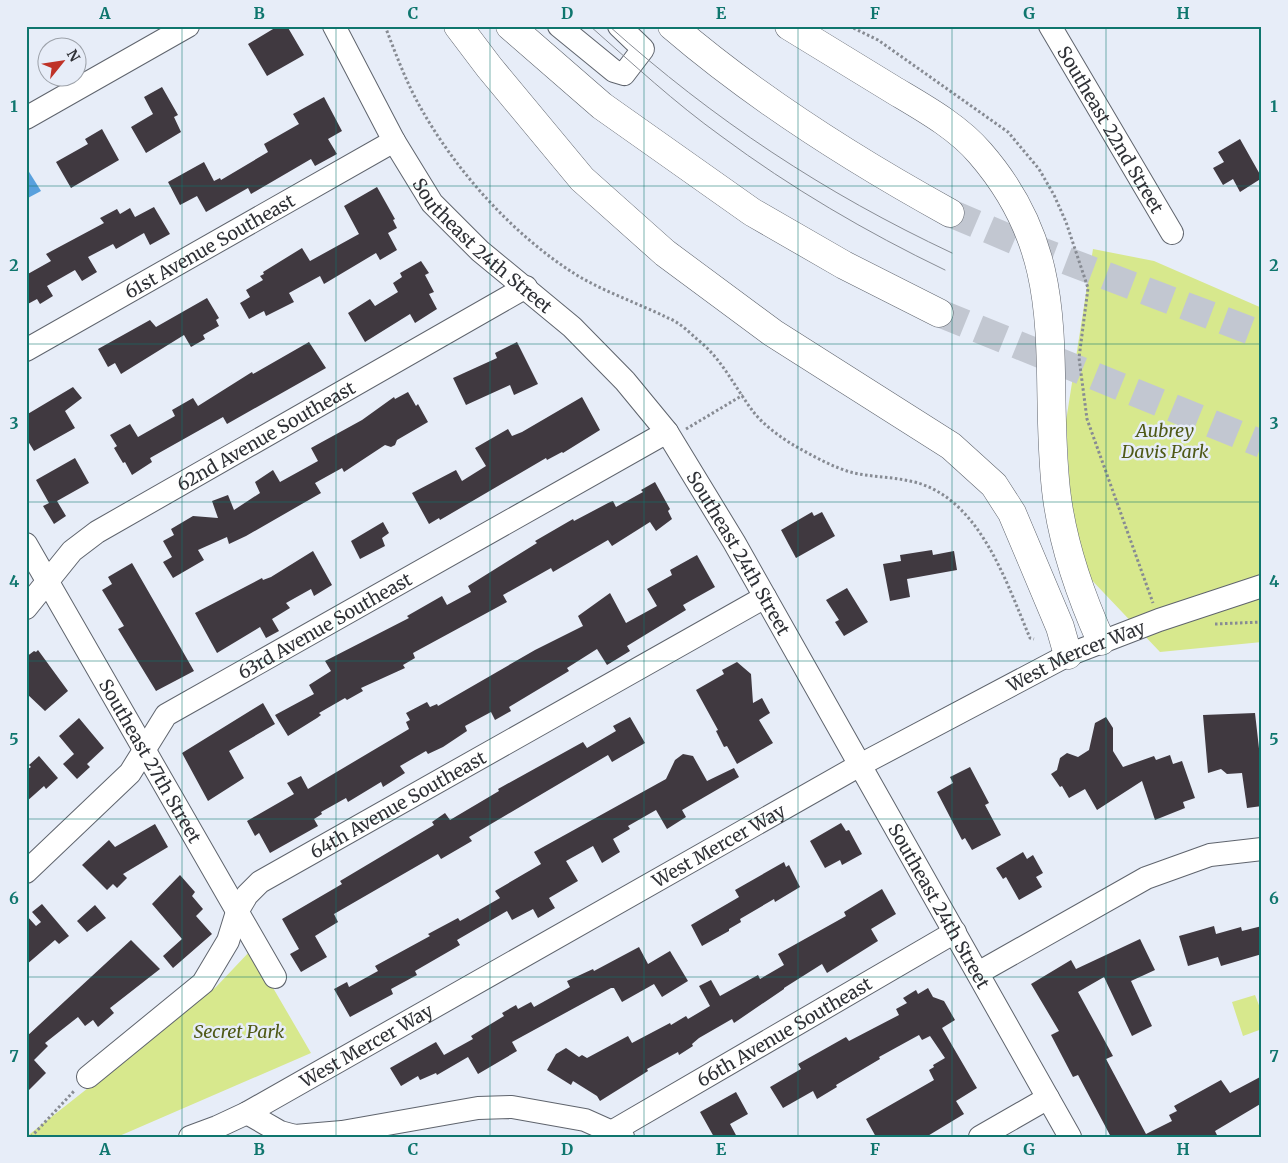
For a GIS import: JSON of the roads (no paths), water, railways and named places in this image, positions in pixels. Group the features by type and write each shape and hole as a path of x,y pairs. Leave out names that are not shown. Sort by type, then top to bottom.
{"highway":[{"path":"458,26 489,67 582,179 665,253 773,333 950,446 994,485 1016,522 1060,627 1068,655"},
{"path":"510,26 602,106 744,206 844,265 939,313"},
{"path":"672,26 711,60 773,105 880,174 950,213"},
{"path":"789,26 939,117 979,152 1008,189 1025,220 1037,251 1051,328 1056,490 1066,543 1078,590 1101,641"}],"street":[{"path":"26,118 188,26"},
{"name":"Southeast 24th Street","path":"334,26 394,141 432,203 455,228 572,327 625,381 668,435 765,597 1070,1137"},
{"path":"559,26 614,72 624,74 643,48 619,26"},
{"name":"Southeast 22nd Street","path":"1050,26 1172,233"},
{"name":"61st Avenue Southeast","path":"26,350 394,141"},
{"name":"62nd Avenue Southeast","path":"26,608 72,552 97,532 526,287"},
{"name":"63rd Avenue Southeast","path":"26,872 130,774 145,751 154,731 166,716 181,705 668,435"},
{"name":"Southeast 27th Street","path":"26,544 275,977"},
{"name":"West Mercer Way","path":"190,1137 217,1128 248,1113 860,765 1068,655 1101,641 1262,586"},
{"name":"64th Avenue Southeast","path":"88,1077 203,983 228,941 237,912 247,895 260,882 765,597"},
{"path":"978,973 1146,878 1210,855 1262,848"},
{"name":"66th Avenue Southeast","path":"618,1134 955,932"},
{"path":"980,1137 1048,1098"},
{"path":"248,1113 280,1132 295,1136 342,1132 478,1108 512,1107 585,1120 618,1134"}],"water":[{"path":"26,167 41,191 26,199"}],"tunnel":[{"path":"950,213 1025,245 1262,335"},
{"path":"939,313 1262,444"}],"tram line":[{"path":"590,26 671,97 774,174 858,225 945,270"},
{"path":"609,26 689,93 772,152 815,180 859,205 952,253"}],"park label":[{"name":"Aubrey Davis Park","path":"1165,440"},
{"name":"Secret Park","path":"239,1031"}]}
